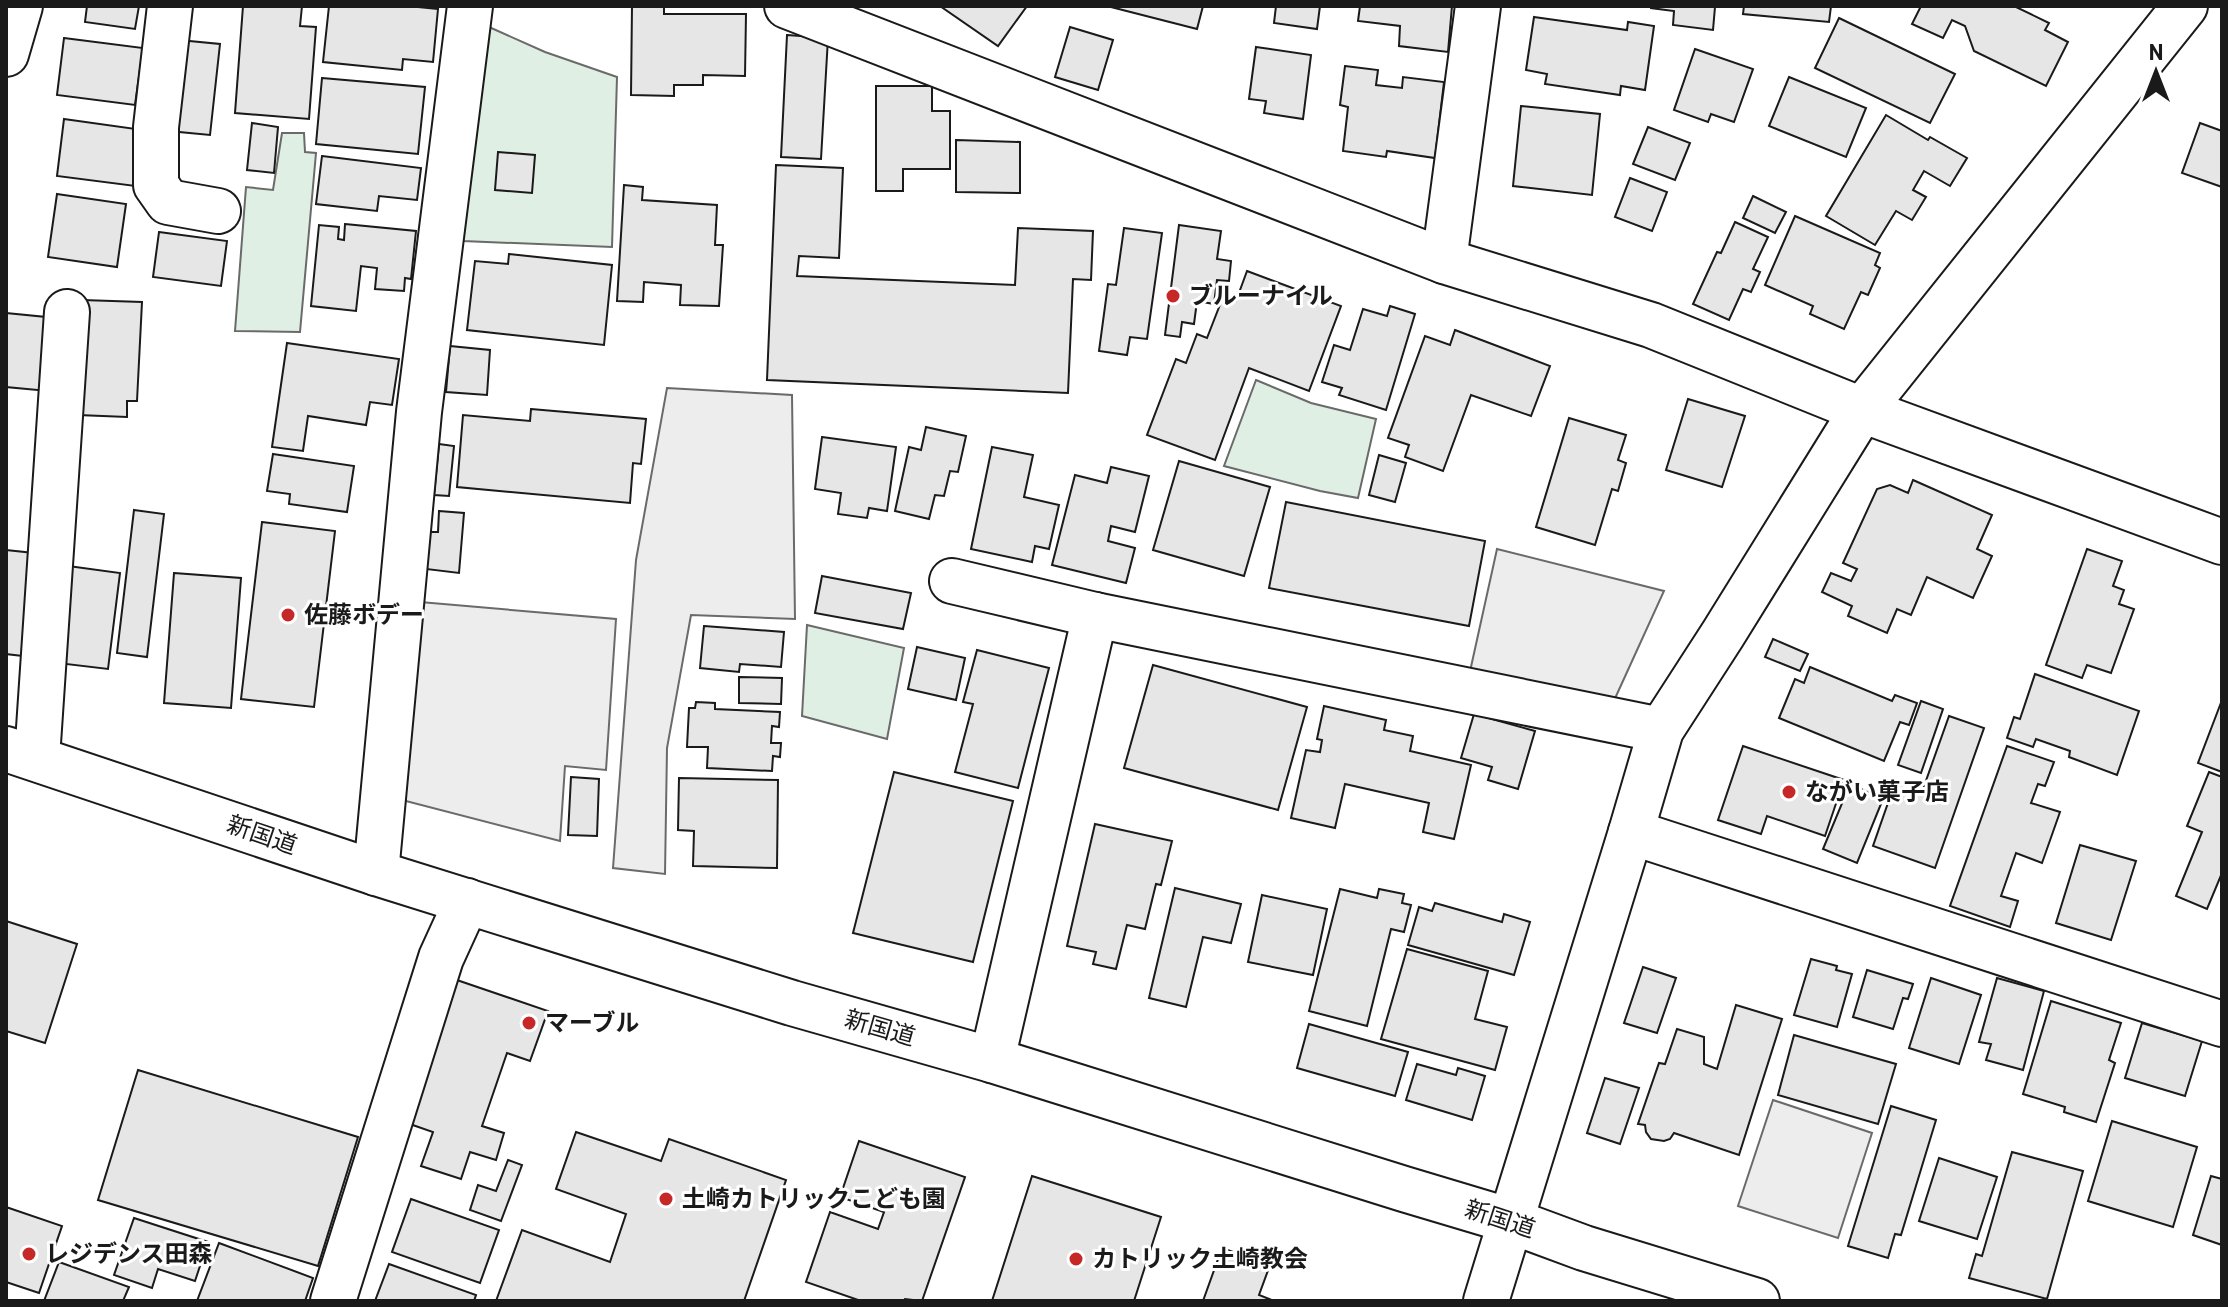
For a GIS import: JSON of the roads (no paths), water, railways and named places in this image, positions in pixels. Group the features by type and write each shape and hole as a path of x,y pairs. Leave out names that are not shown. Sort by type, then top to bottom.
{"street":[{"path":"6,54 20,6"},
{"path":"170,6 156,127 156,185 168,202 218,211"},
{"path":"376,873 419,412 470,6"},
{"path":"787,6 1444,261 1651,325 1862,410 2222,542"},
{"path":"1444,261 1478,6"},
{"path":"1486,1301 1661,730 1862,410 2185,6"},
{"path":"22,753 67,312"},
{"path":"952,581 1095,615 1661,730"},
{"path":"992,1060 1095,615"},
{"name":"新国道","path":"22,753 376,873 792,1003 992,1060 1757,1301"},
{"path":"1631,832 2222,1024"},
{"path":"333,1301 441,958 467,901"}],"place":[{"name":"ブルーナイル","path":"1173,296"},
{"name":"佐藤ボデー","path":"288,615"},
{"name":"ながい菓子店","path":"1789,792"},
{"name":"マーブル","path":"529,1023"},
{"name":"土崎カトリックこども園","path":"666,1199"},
{"name":"レジデンス田森","path":"29,1254"},
{"name":"カトリック土崎教会","path":"1076,1259"}]}
